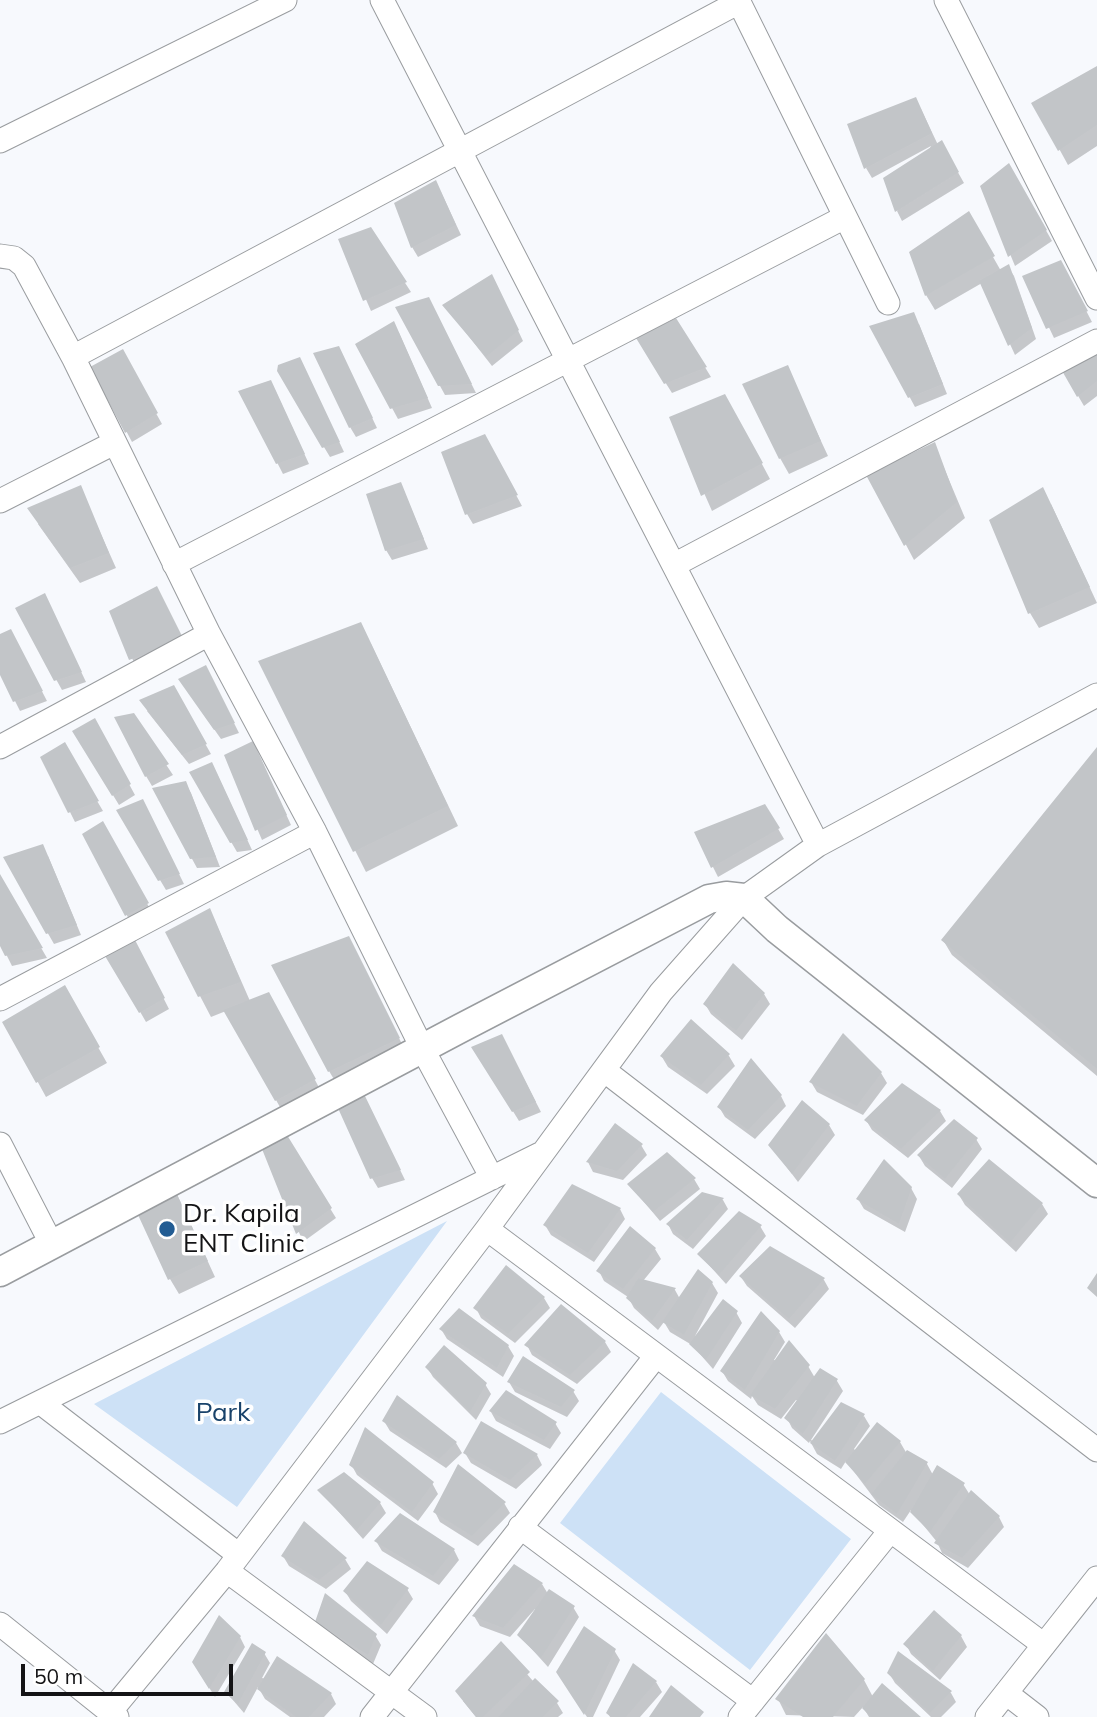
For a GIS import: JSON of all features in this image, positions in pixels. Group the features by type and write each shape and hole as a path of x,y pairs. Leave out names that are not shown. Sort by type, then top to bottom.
{"street":[{"path":"0,141 285,0"},
{"path":"382,0 818,845"},
{"path":"946,0 1097,298"},
{"path":"72,357 738,1 888,303"},
{"path":"173,564 845,217"},
{"path":"0,256 14,258 24,266 72,357 173,564 315,832 422,1048 492,1178"},
{"path":"674,565 1097,341"},
{"path":"0,501 113,444"},
{"path":"0,747 209,634"},
{"path":"0,1624 114,1714 233,1563 487,1229 661,992 744,898 774,873 818,845 1097,695"},
{"path":"0,999 315,832"},
{"path":"0,1272 709,899 744,898 777,929 1097,1183"},
{"path":"605,1071 1097,1450"},
{"path":"0,1144 51,1245"},
{"path":"0,1422 546,1151"},
{"path":"487,1229 1044,1645"},
{"path":"372,1717 656,1356"},
{"path":"41,1403 233,1563 425,1717"},
{"path":"520,1527 746,1709 890,1531"},
{"path":"987,1717 1097,1578"},
{"path":"1006,1693 1037,1717"}],"green space":[{"name":"Park","path":"447,1221 237,1507 94,1404"},
{"path":"661,1392 851,1539 750,1670 560,1523"}],"building":[{"path":"1097,66 1097,125 1058,151 1031,103"},
{"path":"916,97 932,133 864,169 847,124"},
{"path":"942,140 959,172 895,212 883,178"},
{"path":"1009,163 1047,230 1008,257 980,186"},
{"path":"436,180 456,225 411,248 394,203"},
{"path":"969,211 995,256 925,296 909,252"},
{"path":"371,227 407,282 363,301 338,239"},
{"path":"1061,260 1088,311 1046,329 1022,276"},
{"path":"1009,264 1032,328 1008,346 979,281"},
{"path":"492,274 519,330 486,357 442,305"},
{"path":"429,297 472,384 438,386 395,307"},
{"path":"914,312 943,384 908,398 869,326"},
{"path":"676,318 707,367 664,384 636,338"},
{"path":"394,321 428,398 390,409 355,344"},
{"path":"339,346 373,418 349,428 313,353"},
{"path":"123,349 158,413 125,433 90,367"},
{"path":"1097,349 1097,381 1077,397 1061,369"},
{"path":"300,357 340,442 322,448 277,371 278,365"},
{"path":"788,365 821,441 779,459 742,384"},
{"path":"271,380 305,454 276,464 238,391"},
{"path":"725,394 763,463 701,496 669,417"},
{"path":"485,434 518,495 465,515 441,452"},
{"path":"935,442 957,502 904,546 866,475"},
{"path":"401,482 424,539 385,551 366,494"},
{"path":"81,485 109,553 70,568 27,508"},
{"path":"1043,487 1090,587 1028,614 989,520"},
{"path":"157,586 184,640 129,660 109,611"},
{"path":"45,593 82,672 54,681 15,608"},
{"path":"361,622 448,806 353,852 258,661"},
{"path":"11,629 43,691 13,702 0,675 0,634"},
{"path":"206,665 235,723 214,730 178,679"},
{"path":"174,685 207,744 182,755 139,700"},
{"path":"134,713 169,764 145,777 114,717"},
{"path":"95,718 131,784 112,796 72,731"},
{"path":"253,741 287,815 255,831 224,755"},
{"path":"65,742 99,801 68,813 40,757"},
{"path":"1097,747 1097,1069 941,940"},
{"path":"212,762 248,840 230,843 189,772"},
{"path":"186,781 216,857 190,859 152,788"},
{"path":"143,799 180,874 158,881 116,810"},
{"path":"765,804 780,828 711,868 694,832"},
{"path":"103,821 149,903 125,916 82,834"},
{"path":"43,844 77,925 46,934 3,857"},
{"path":"0,874 43,948 5,956 0,946"},
{"path":"210,908 241,982 198,997 165,932"},
{"path":"349,936 400,1038 328,1072 271,965"},
{"path":"135,940 165,998 139,1013 105,956"},
{"path":"733,963 765,993 736,1031 703,1004"},
{"path":"65,985 100,1047 36,1083 2,1022"},
{"path":"269,992 316,1079 275,1101 223,1010"},
{"path":"691,1019 730,1054 701,1085 660,1056"},
{"path":"843,1033 882,1072 857,1106 809,1082"},
{"path":"502,1034 536,1102 512,1112 471,1047"},
{"path":"751,1058 782,1095 748,1130 717,1107"},
{"path":"902,1083 941,1110 901,1149 864,1120"},
{"path":"364,1094 401,1170 370,1179 337,1106"},
{"path":"802,1100 830,1124 792,1174 768,1145"},
{"path":"954,1119 978,1138 945,1179 917,1155"},
{"path":"615,1123 643,1144 617,1171 586,1162"},
{"path":"287,1135 332,1208 296,1234 260,1144"},
{"path":"667,1152 696,1178 653,1212 627,1184"},
{"path":"884,1159 912,1187 899,1224 856,1199"},
{"path":"989,1159 1043,1203 1010,1243 957,1194"},
{"path":"167,1173 208,1261 168,1280 127,1191"},
{"path":"572,1184 621,1208 588,1253 543,1225"},
{"path":"702,1192 724,1198 687,1240 666,1224"},
{"path":"739,1211 762,1225 719,1275 697,1254"},
{"path":"630,1226 656,1248 623,1289 596,1271"},
{"path":"770,1246 825,1278 789,1319 739,1276"},
{"path":"506,1265 545,1297 508,1334 473,1308"},
{"path":"698,1269 713,1282 684,1335 662,1322"},
{"path":"1097,1273 1097,1297 1087,1288"},
{"path":"638,1278 676,1288 652,1321 626,1298"},
{"path":"723,1299 738,1311 706,1360 689,1344"},
{"path":"561,1304 606,1341 570,1375 524,1345"},
{"path":"459,1308 509,1345 497,1368 439,1329"},
{"path":"761,1311 780,1331 745,1390 720,1371"},
{"path":"789,1340 810,1365 775,1409 750,1395"},
{"path":"444,1345 487,1383 470,1412 425,1367"},
{"path":"523,1356 575,1390 561,1407 507,1382"},
{"path":"820,1368 838,1379 803,1434 784,1418"},
{"path":"506,1390 557,1422 544,1440 489,1411"},
{"path":"397,1395 457,1442 439,1459 382,1421"},
{"path":"841,1402 865,1414 835,1461 810,1443"},
{"path":"481,1421 538,1454 510,1480 463,1453"},
{"path":"877,1422 901,1441 865,1484 845,1462"},
{"path":"365,1427 434,1482 412,1512 349,1465"},
{"path":"907,1450 928,1462 897,1514 871,1494"},
{"path":"458,1464 506,1502 472,1536 433,1512"},
{"path":"937,1465 965,1483 930,1532 910,1512"},
{"path":"344,1472 381,1502 357,1530 317,1490"},
{"path":"971,1490 1000,1516 962,1558 934,1543"},
{"path":"400,1513 455,1549 433,1576 374,1541"},
{"path":"304,1521 347,1558 319,1580 281,1556"},
{"path":"367,1561 409,1588 381,1625 343,1591"},
{"path":"514,1564 543,1583 503,1628 472,1616"},
{"path":"549,1589 575,1606 541,1658 517,1635"},
{"path":"325,1593 377,1634 368,1655 315,1622"},
{"path":"934,1610 962,1635 933,1671 903,1644"},
{"path":"219,1615 241,1636 209,1689 192,1662"},
{"path":"584,1626 616,1649 584,1715 556,1672"},
{"path":"826,1633 865,1679 833,1717 803,1717 775,1699"},
{"path":"501,1641 530,1672 483,1717 476,1717 455,1691"},
{"path":"252,1643 266,1652 238,1704 224,1692"},
{"path":"898,1651 952,1691 930,1713 887,1673"},
{"path":"277,1656 332,1693 309,1717 296,1717 257,1689"},
{"path":"633,1663 657,1681 626,1717 611,1717 606,1713"},
{"path":"535,1678 559,1701 543,1717 498,1717"},
{"path":"882,1683 921,1717 871,1717 862,1708"},
{"path":"671,1685 704,1712 700,1717 649,1717"}],"place":[{"name":"Dr. Kapila ENT Clinic","path":"167,1229"}]}
